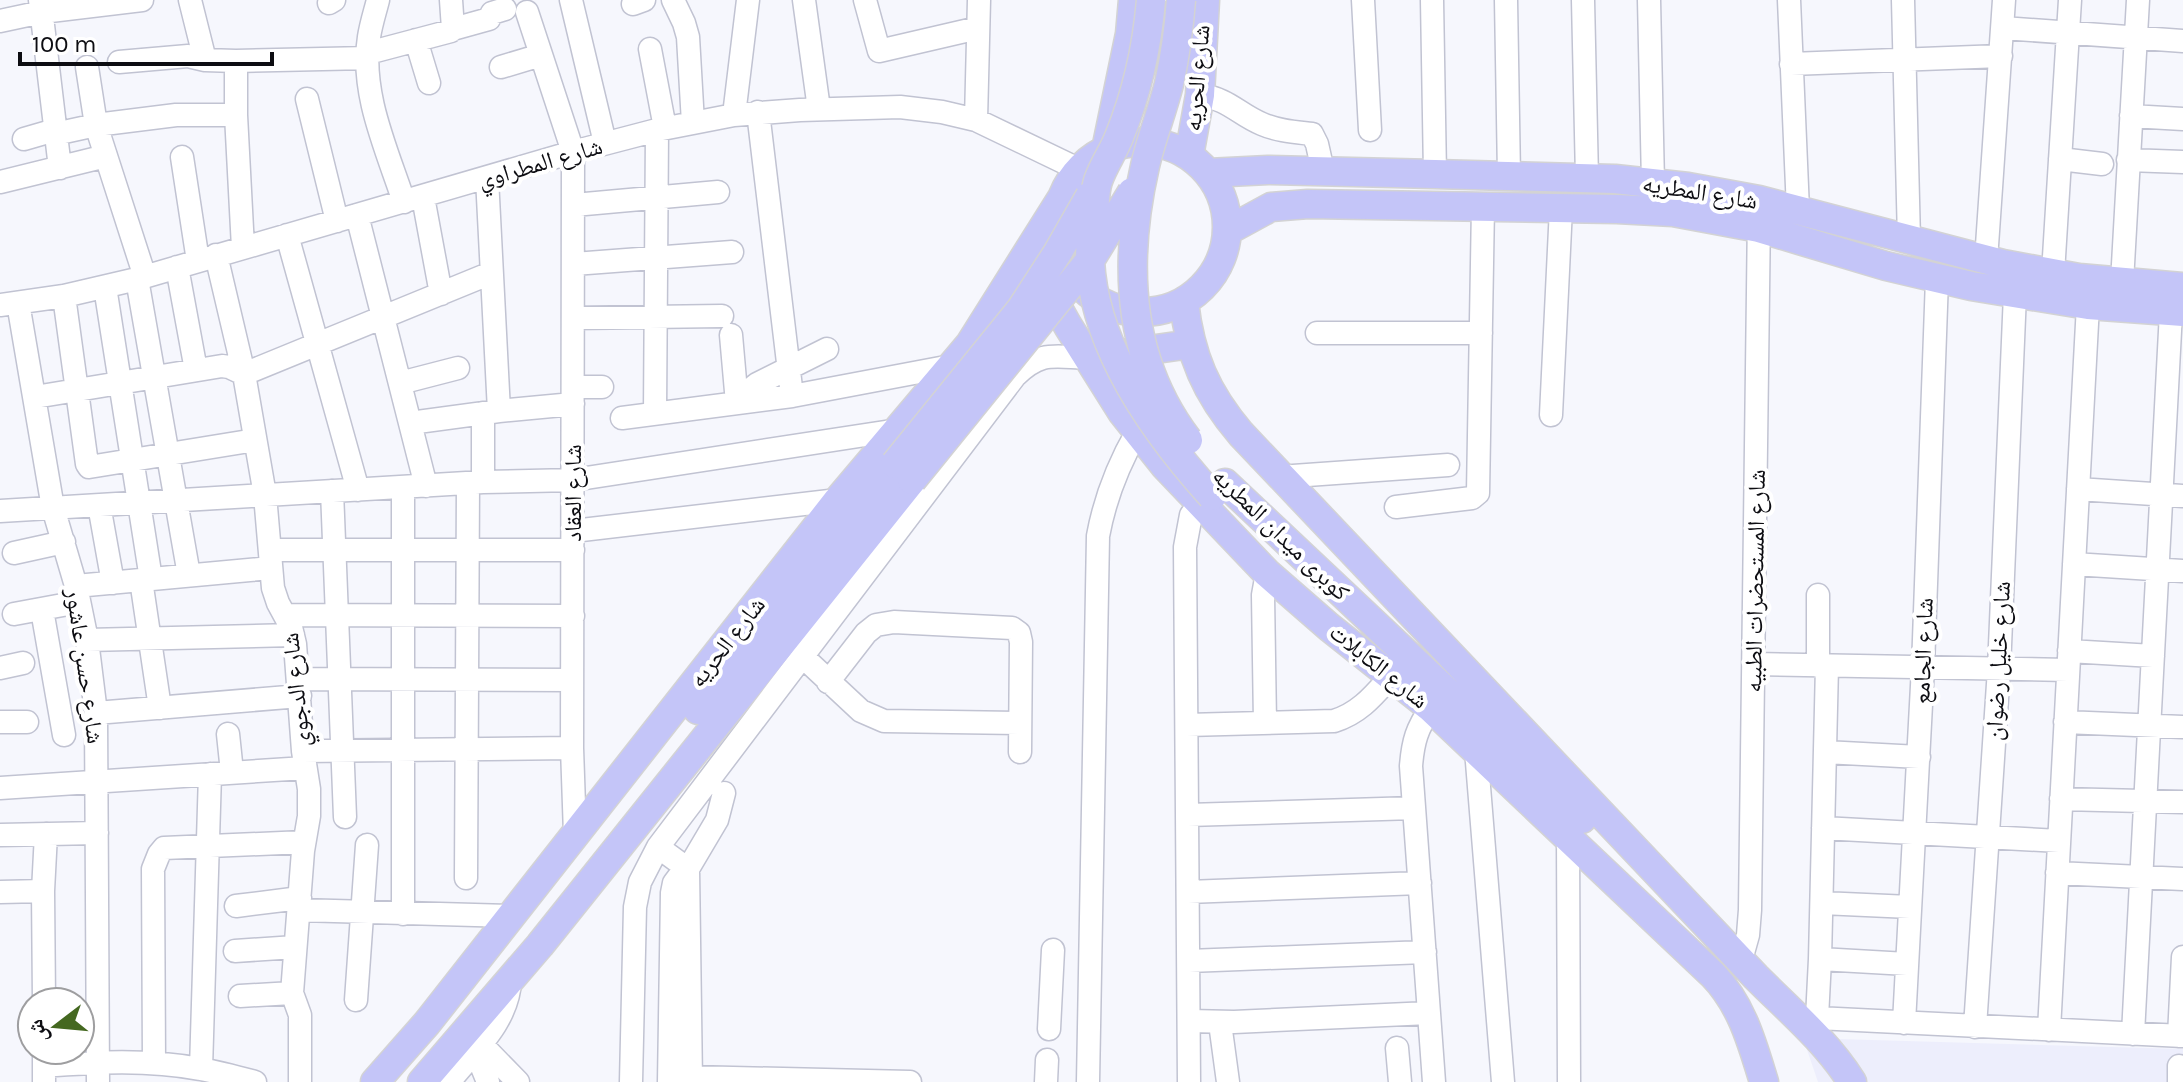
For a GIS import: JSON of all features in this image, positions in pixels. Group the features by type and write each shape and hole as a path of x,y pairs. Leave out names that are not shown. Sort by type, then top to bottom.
{"main road":[{"path":"1139,3 1138,26 1143,33 1167,43 1189,37 1195,31 1196,6"},
{"path":"1105,151 1142,142 1166,146 1198,165 1217,186 1223,200 1227,231 1225,245 1215,272 1196,294 1184,302 1144,313 1104,304 1082,287 1066,264 1058,237 1058,224 1081,181 1105,151 1139,3"},
{"name":"كوبرى ميدان المطريه","path":"1139,3 1145,54 1137,86 1119,138 1081,181 1092,228 1090,262 1109,341 1138,400 1184,465 1339,615 1384,669"},
{"name":"كوبرى ميدان المطريه","path":"1196,6 1179,35 1145,165 1132,235 1133,290 1137,330 1146,359 1177,427 1198,454 1212,494 1649,882 1716,934"},
{"name":"شارع الحريه","path":"1196,6 1200,95 1198,165"},
{"path":"427,1023 546,898 904,472 1091,259 1120,214 1145,165"},
{"name":"شارع المطريه","path":"1198,165 1268,170 1587,178 1688,187 1759,200 1986,260 2122,282 2179,304"},
{"path":"1308,204 1300,187 1304,175 1316,171"},
{"path":"422,1082 540,945 904,472 1058,252 1081,181"},
{"name":"شارع الحريه","path":"375,1082 427,1023 838,500 970,344 1081,181"},
{"name":"شارع المطريه","path":"1227,231 1271,207 1308,204 1673,212 1759,228 1937,279 2015,294 2088,305 2179,304"},
{"name":"شارع الكابلات","path":"1058,224 1044,260 1054,303 1137,432 1165,466 1212,494 1267,573 1431,708 1723,985 1743,1018 1764,1082"},
{"path":"1184,302 1191,344 1206,384 1221,411 1279,477 1780,1001 1816,1026 1852,1082"},
{"path":"970,344 992,338 1006,345 1016,363 1015,376"},
{"path":"1088,358 1191,344"}],"street":[{"path":"0,21 41,6 142,0"},
{"path":"190,0 205,60"},
{"path":"378,0 368,56 374,111 413,199 441,294"},
{"path":"571,0 605,143"},
{"path":"673,0 688,37 693,123"},
{"path":"734,115 748,0"},
{"path":"804,0 819,109"},
{"path":"865,0 879,51 978,28"},
{"path":"976,120 979,0"},
{"path":"1363,0 1370,130"},
{"path":"1432,0 1435,174"},
{"path":"1506,0 1509,176"},
{"path":"1583,0 1587,178"},
{"path":"1649,0 1653,183"},
{"path":"1789,0 1798,210"},
{"path":"1903,0 1909,240"},
{"path":"1986,260 2004,0"},
{"path":"2053,273 2070,0"},
{"path":"2122,282 2138,0"},
{"path":"41,6 60,168"},
{"name":"شارع العقاد","path":"457,13 489,19 492,13 516,11 541,55 573,152 572,748 575,834"},
{"path":"119,62 188,56 236,61 368,56 451,31 457,13"},
{"path":"2003,28 2183,41"},
{"path":"416,40 429,83"},
{"path":"650,49 661,129 657,197 655,413"},
{"path":"501,67 541,55"},
{"path":"1791,64 2001,56"},
{"path":"236,61 243,248"},
{"path":"87,67 96,125 141,278 154,377 189,575"},
{"path":"1200,95 1216,97 1259,123 1278,130 1312,134 1317,144 1316,171"},
{"path":"307,99 383,318 410,423 414,487 403,550 403,914"},
{"name":"شارع المطراوي","path":"9,304 64,296 141,278 605,143 661,129 758,112 900,107 976,120 1081,181"},
{"path":"758,112 792,396"},
{"path":"24,139 96,125 176,115 236,115"},
{"path":"2131,116 2183,119"},
{"path":"0,182 106,156"},
{"path":"182,157 197,261 196,370"},
{"path":"2060,159 2102,164"},
{"path":"2128,160 2183,162"},
{"path":"466,878 467,550 476,483 491,412 487,178"},
{"path":"574,205 718,192"},
{"name":"شارع المستحضرات الطبيه","path":"1741,960 1748,935 1750,910 1759,200"},
{"path":"1396,507 1470,498 1478,493 1483,206"},
{"path":"1551,415 1561,208"},
{"path":"287,235 358,490"},
{"path":"574,264 732,252"},
{"name":"شارع الدجوي","path":"197,261 244,374 265,495 273,588 289,625 299,688 309,789 292,993 300,1015 300,1082"},
{"path":"35,397 225,366 244,374 491,273"},
{"name":"شارع الجامع","path":"1904,1023 1923,667 1937,279"},
{"path":"105,287 139,503 150,639 160,708"},
{"name":"شارع خليل رضوان","path":"1975,1027 1999,669 2015,294"},
{"path":"64,296 88,466 92,468 255,440"},
{"name":"شارع حسن عاشور","path":"9,304 35,397 53,508 78,594 96,713 98,1072"},
{"path":"2133,1034 2158,569 2172,495 2179,304"},
{"path":"2049,1030 2088,305"},
{"path":"574,318 656,317 727,325 739,403"},
{"path":"1317,333 1481,333"},
{"path":"739,403 757,384 827,349"},
{"path":"631,1082 635,907 640,882 658,847 1015,376 1041,358 1054,355 1088,358"},
{"path":"622,418 792,396 951,366"},
{"path":"400,383 458,368"},
{"path":"410,423 491,412 574,396 602,387"},
{"path":"0,511 573,480 898,430"},
{"path":"1088,1082 1098,536 1114,475 1137,432"},
{"path":"1279,477 1448,465"},
{"path":"2078,489 2172,495"},
{"path":"332,491 345,817"},
{"path":"1189,1082 1185,547 1191,515 1212,494"},
{"path":"14,614 42,610 113,583 189,575 334,550 467,550 573,540 838,500"},
{"path":"99,505 113,583"},
{"path":"6,557 64,542"},
{"path":"2074,564 2183,571"},
{"path":"1265,723 1263,595 1267,573"},
{"path":"1818,595 1825,752 1816,1026 1904,1023 2181,1036 2183,957"},
{"path":"42,610 64,735"},
{"path":"87,640 150,639 289,625 337,615 573,616"},
{"path":"828,682 866,633 876,625 894,622 1012,628 1019,633 1021,642 1020,752"},
{"path":"802,656 861,711 884,721 1020,723"},
{"path":"1754,664 1999,669 2153,656"},
{"path":"0,668 23,663"},
{"path":"1187,725 1334,721 1348,717 1365,705 1384,669"},
{"path":"96,713 160,708 299,688 339,679 572,680"},
{"path":"1431,708 1418,727 1411,766 1434,1082"},
{"path":"0,722 27,722"},
{"path":"2065,722 2183,727"},
{"path":"201,1069 208,847 228,734"},
{"path":"0,788 221,773 342,751 572,748"},
{"path":"1476,750 1503,1082"},
{"path":"1825,752 1919,757"},
{"path":"724,793 717,820 694,860 674,883 672,893 683,1080 910,1082"},
{"path":"2061,799 2183,802"},
{"path":"1188,815 1414,808"},
{"path":"673,827 694,860"},
{"path":"1823,828 2059,841"},
{"path":"0,835 97,833"},
{"path":"44,986 46,834"},
{"path":"1568,837 1569,1082"},
{"path":"163,1070 153,869 159,854 164,848 304,842"},
{"path":"356,1000 367,845"},
{"path":"658,847 694,860"},
{"path":"2057,873 2183,879"},
{"path":"1188,892 1420,883"},
{"path":"0,892 43,891"},
{"path":"1822,903 1910,907"},
{"path":"236,906 300,904 362,912 511,916"},
{"path":"235,951 295,947"},
{"path":"1049,1029 1053,950"},
{"path":"1189,961 1425,952"},
{"path":"1820,959 1907,964"},
{"path":"449,1082 502,1015 510,980"},
{"path":"1051,982 1090,983"},
{"path":"240,996 292,993"},
{"path":"1190,1021 1220,1023 1429,1013"},
{"path":"1220,1023 1228,1082"},
{"path":"477,1046 488,1082"},
{"path":"477,1046 518,1082"},
{"path":"1397,1048 1400,1082"},
{"path":"44,1066 98,1072 201,1069 255,1082"}],"shaded area":[{"path":"1803,1038 2183,1049 2183,1082 1818,1082"}]}
